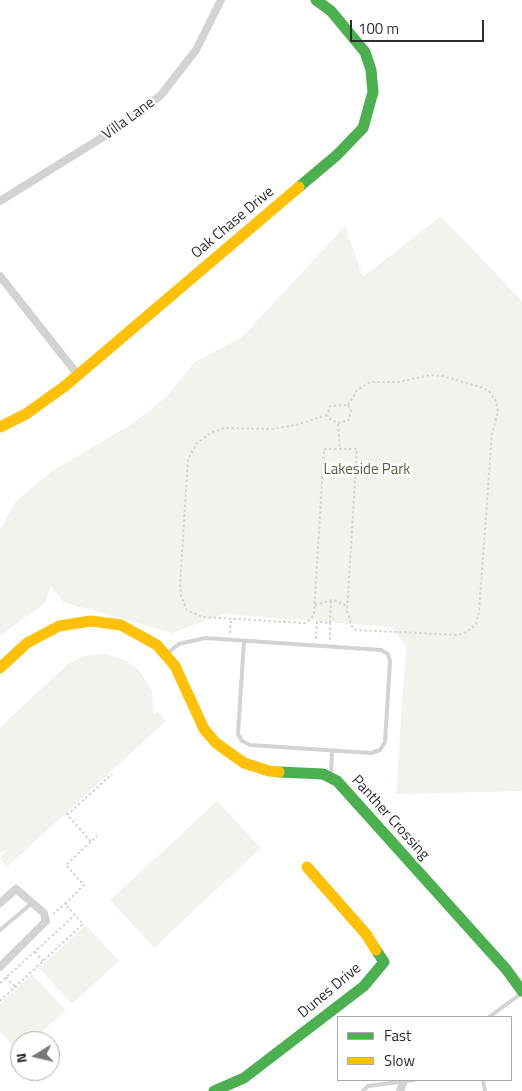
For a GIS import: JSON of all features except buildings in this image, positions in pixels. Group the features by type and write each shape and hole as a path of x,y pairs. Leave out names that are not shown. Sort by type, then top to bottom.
{"street":[{"name":"Villa Lane","path":"0,201 127,122 161,96 196,50 221,0"},
{"name":"Oak Chase Drive","path":"0,427 26,414 78,375 337,155 363,128 374,92 371,70 365,52 331,11 316,0"},
{"path":"0,276 78,375"},
{"name":"Panther Crossing","path":"0,668 27,643 42,633 58,626 91,621 121,625 157,645 181,675 192,705 204,729 229,753 244,763 269,771 312,772 331,776 506,969 522,992"},
{"name":"Dunes Drive","path":"214,1091 244,1078 330,1013 364,986 384,962 366,934 307,867"},
{"path":"0,903 16,889 44,913 45,920 0,967"},
{"path":"400,1091 404,1081"}],"lane":[{"path":"166,655 179,644 205,638 382,650 388,654 390,661 385,742 380,750 371,753 332,751 250,745 242,741 238,734 244,641"},
{"path":"331,776 332,751"},
{"path":"0,930 32,902"},
{"path":"490,1016 522,992"},
{"path":"363,1091 368,1086 404,1081"},
{"path":"483,1082 485,1091"}],"path":[{"path":"327,415 271,429 224,428 211,433 197,444 188,459 180,596 187,610 202,617 305,623 314,614 315,605 324,449 356,449 347,606 348,619 356,630 458,635 467,632 476,624 479,612 492,433 498,412 496,402 489,392 481,387 442,376 430,376 399,382 370,382 357,390 348,405"},
{"path":"327,415 330,406 348,405"},
{"path":"327,415 331,420 338,422 349,420 351,411 348,405"},
{"path":"338,422 340,449"},
{"path":"315,605 331,600 347,606"},
{"path":"330,640 331,600"},
{"path":"230,633 231,619"},
{"path":"316,638 317,622 330,623"},
{"path":"91,842 67,814 112,774"},
{"path":"45,920 84,885 66,865 97,836"},
{"path":"0,1001 83,924 65,904"},
{"path":"0,983 75,915"},
{"path":"35,952 43,961"},
{"path":"6,977 15,987"}],"green space":[{"name":"Lakeside Park","path":"441,216 522,301 522,791 396,794 406,646 391,627 223,614 172,633 63,602 51,586 45,603 0,636 0,530 16,501 52,471 132,424 166,397 195,362 242,337 345,226 363,277"},
{"path":"105,654 125,660 139,670 152,691 154,714 158,712 166,721 7,867 0,859 5,852 0,852 0,727 68,664 83,656"},
{"path":"217,801 261,848 154,948 110,900"},
{"path":"86,925 119,961 72,1004 39,968"},
{"path":"32,974 66,1010 43,1031 10,1031 10,1043 0,1032 0,1004"}],"traffic: fast":[{"path":"299,187 337,155 363,128 373,92 371,70 365,52 331,11 316,0"},
{"path":"279,772 323,774 337,781 506,969 522,991"},
{"path":"214,1091 244,1078 364,986 384,962 376,950"}],"traffic: slow":[{"path":"0,427 26,414 65,386 299,187"},
{"path":"0,668 27,643 59,626 91,621 121,625 157,645 175,666 204,729 216,743 244,763 269,771 279,772"},
{"path":"307,867 366,934 376,950"}]}
